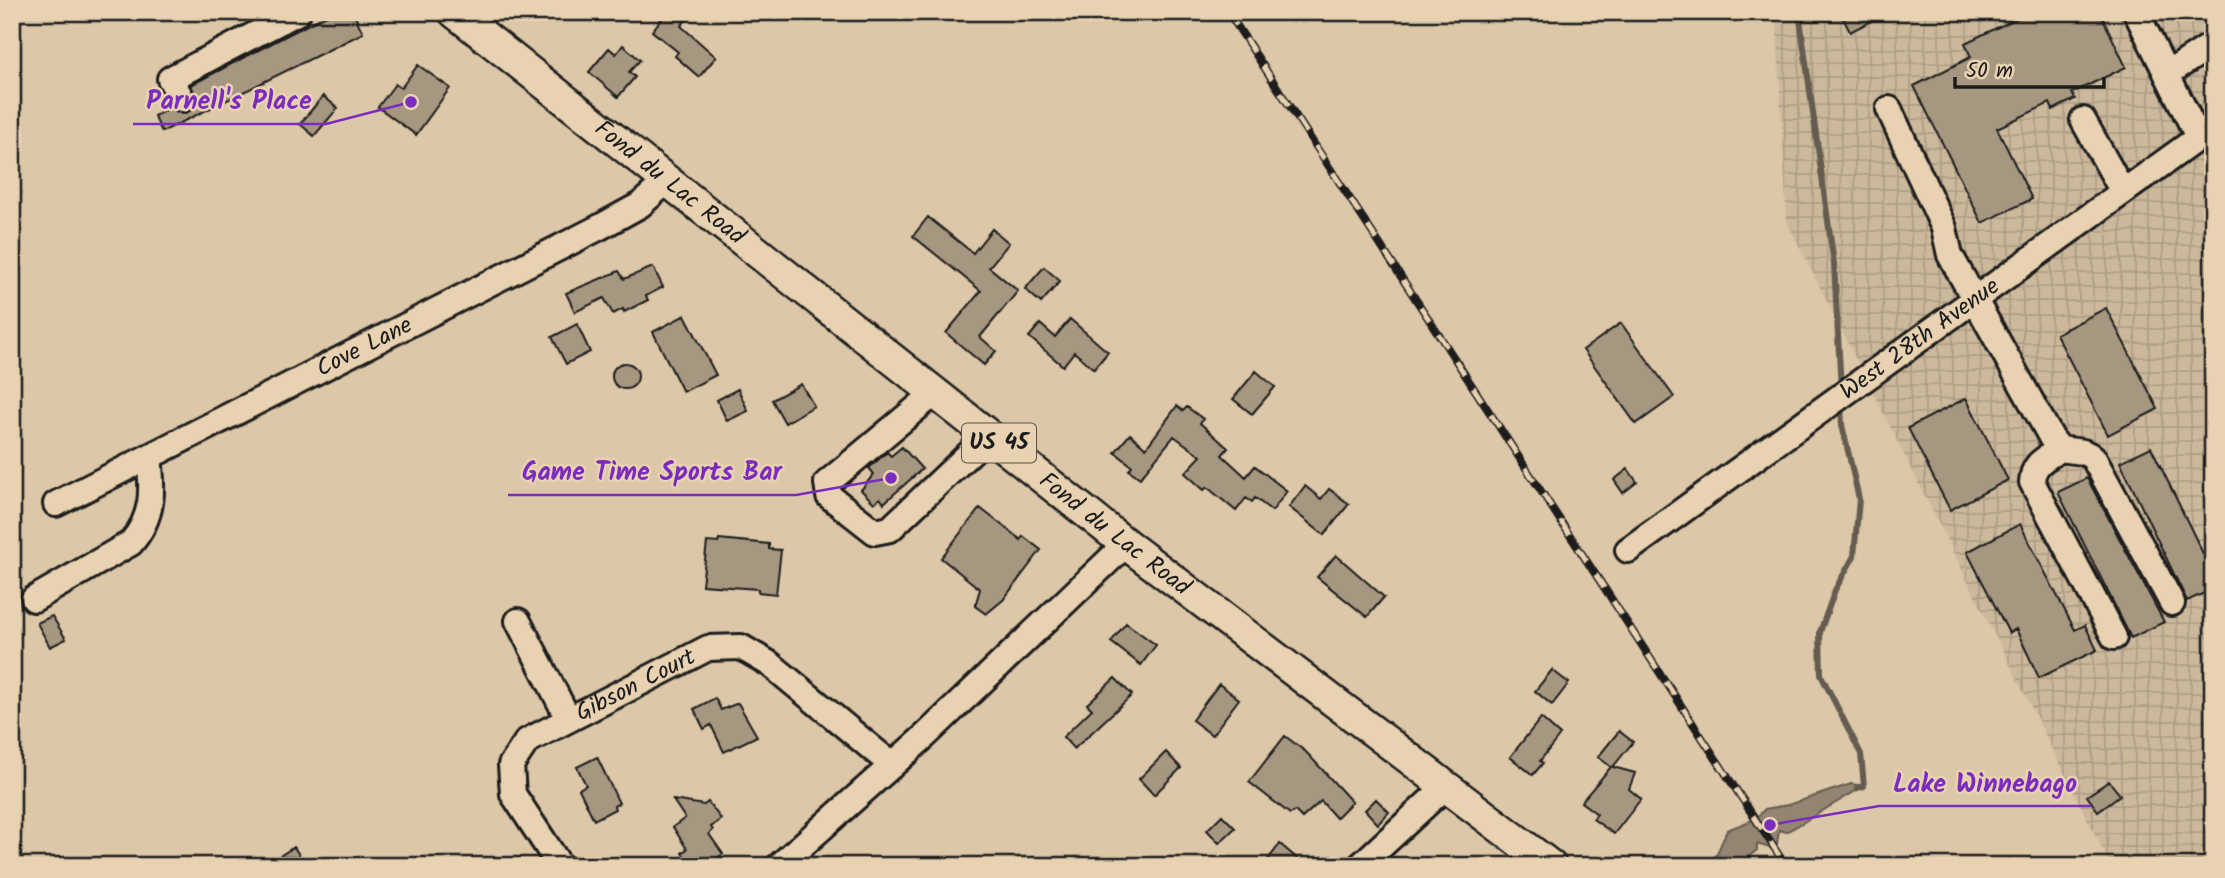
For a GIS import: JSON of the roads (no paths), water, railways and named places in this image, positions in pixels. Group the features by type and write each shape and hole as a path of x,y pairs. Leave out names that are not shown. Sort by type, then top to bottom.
{"main road":[{"name":"Fond du Lac Road","path":"454,12 1126,544 1551,866"}],"street":[{"path":"182,99 170,79 298,12"},
{"path":"2136,12 2166,74 2205,132"},
{"path":"2166,74 2213,44"},
{"path":"1889,109 1944,228 1950,255 2060,449"},
{"path":"2083,120 2123,192"},
{"name":"West 28th Avenue","path":"1628,550 2205,132"},
{"name":"Cove Lane","path":"56,504 600,227 640,205 668,180"},
{"path":"936,392 827,483 829,496 875,532 890,529 989,435"},
{"path":"2114,637 2032,482 2033,471 2038,463 2060,449 2074,450 2093,457 2172,603"},
{"path":"34,599 131,543 142,529 153,488 149,457"},
{"path":"779,866 892,765 1126,544"},
{"path":"518,621 568,718"},
{"name":"Gibson Court","path":"560,866 513,794 511,765 527,741 708,648 741,647 770,664 892,765"},
{"path":"1360,866 1445,787"}],"waterway":[{"path":"1799,12 1834,264 1841,389"},
{"path":"1841,403 1842,425 1859,499 1854,556 1835,590 1820,632 1821,675 1861,754 1864,786 1857,788"}],"railway":[{"path":"1228,12 1786,866"}],"place":[{"name":"Parnell's Place","path":"411,102"},
{"name":"Game Time Sports Bar","path":"891,478"},
{"name":"Lake Winnebago","path":"1770,825"}]}
